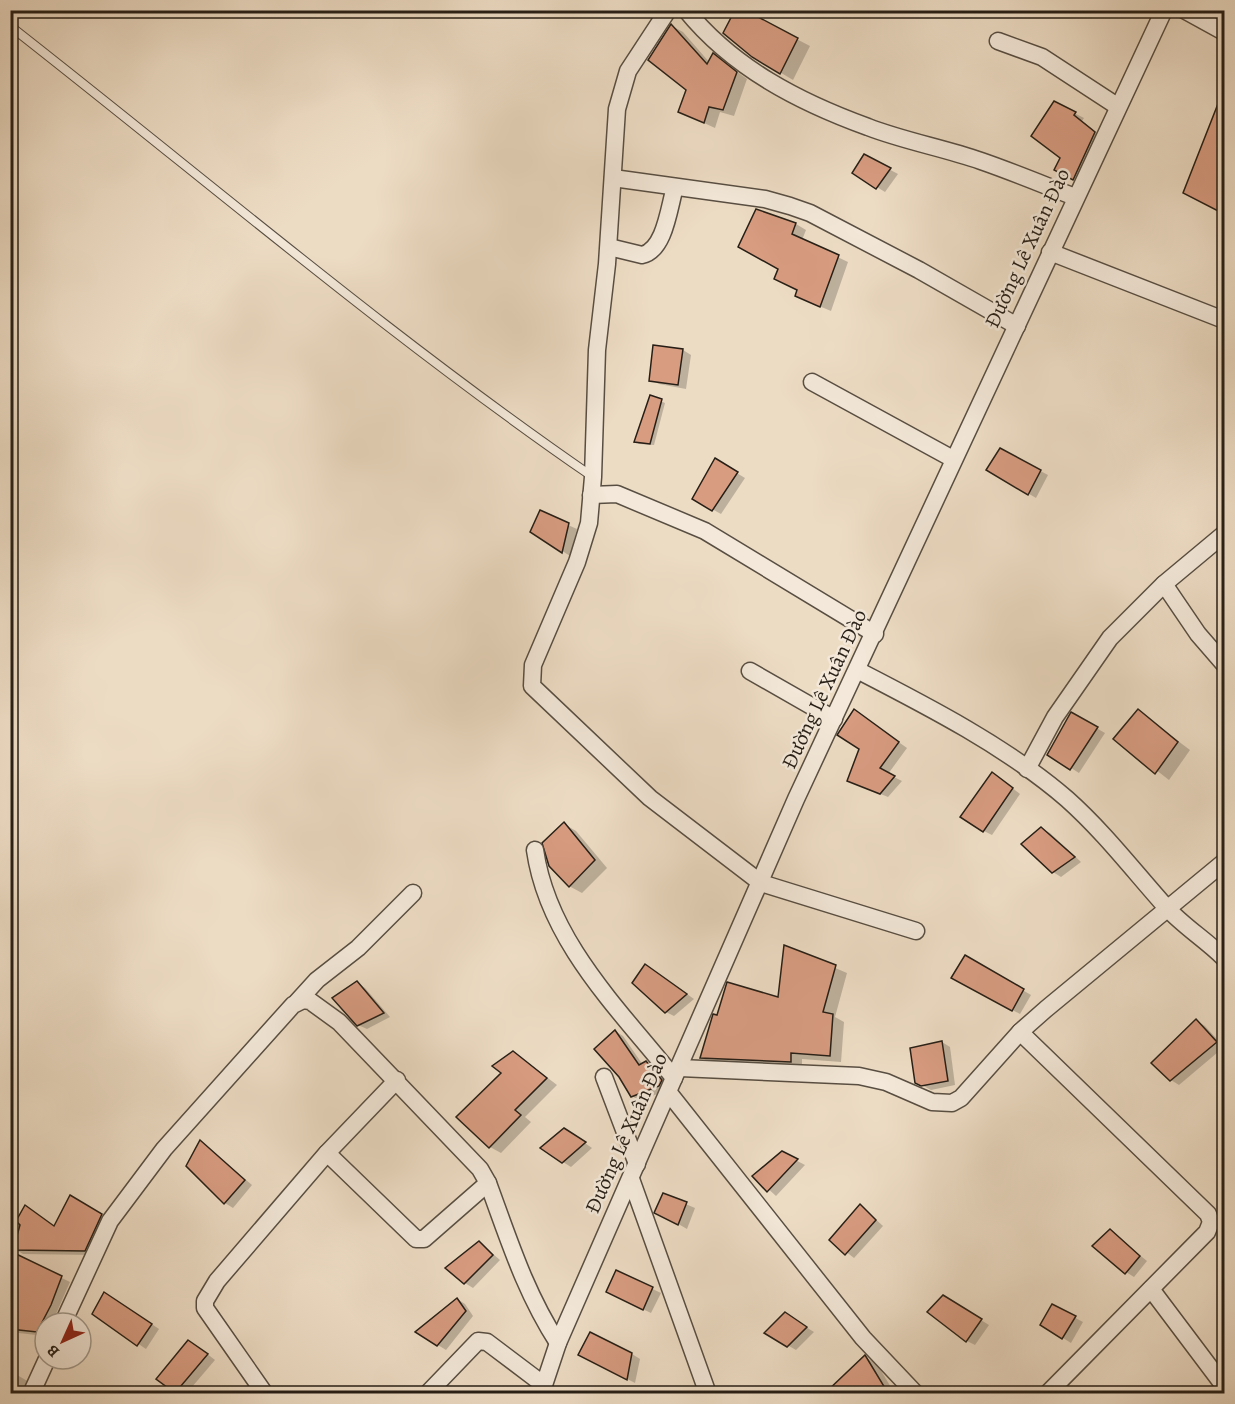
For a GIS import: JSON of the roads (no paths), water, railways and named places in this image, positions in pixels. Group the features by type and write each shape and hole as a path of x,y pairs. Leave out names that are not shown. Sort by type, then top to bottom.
{"street":[{"path":"668,10 633,62 621,90 617,109 609,247 597,350 593,477 586,535 578,562 533,665 532,686 650,798 761,883 915,931"},
{"path":"686,10 702,30 740,62 765,80 801,99 869,128 981,161 1075,197"},
{"name":"Đường Lê Xuân Đào","path":"543,1389 558,1343 834,719 1117,106 1164,10"},
{"path":"1184,10 1224,32"},
{"path":"998,40 1042,57 1117,106"},
{"path":"614,178 765,200 810,213 919,270 1017,326"},
{"path":"609,247 642,255 654,249 661,235 675,188"},
{"path":"1050,252 1224,320"},
{"path":"812,382 953,459"},
{"path":"591,495 617,494 705,531 875,633"},
{"path":"1027,769 1055,717 1110,638 1164,584 1224,534"},
{"path":"1164,584 1198,634 1224,664"},
{"path":"857,670 957,724 1027,769 1089,819 1168,909 1224,958"},
{"path":"750,672 834,719"},
{"path":"535,850 545,895 555,919 573,950 674,1080 863,1338 916,1394"},
{"path":"674,1080 859,1076 886,1082 932,1102 952,1103 961,1098 1020,1032 1224,862"},
{"path":"69,1311 110,1221 164,1149 317,980 358,948 413,893"},
{"path":"297,1002 309,1001 339,1022 465,1151 488,1183 522,1279 536,1308 558,1343"},
{"path":"1020,1032 1211,1218 1207,1232 1047,1394"},
{"path":"604,1077 708,1394"},
{"path":"265,1394 206,1308 205,1301 217,1281 327,1153 397,1080"},
{"path":"327,1153 416,1239 424,1239 488,1183"},
{"path":"1150,1289 1224,1386"},
{"path":"427,1394 478,1341 487,1342 543,1389"},
{"path":"34,1392 42,1371"}],"lane":[{"path":"10,26 400,335 514,422 593,477"}]}
